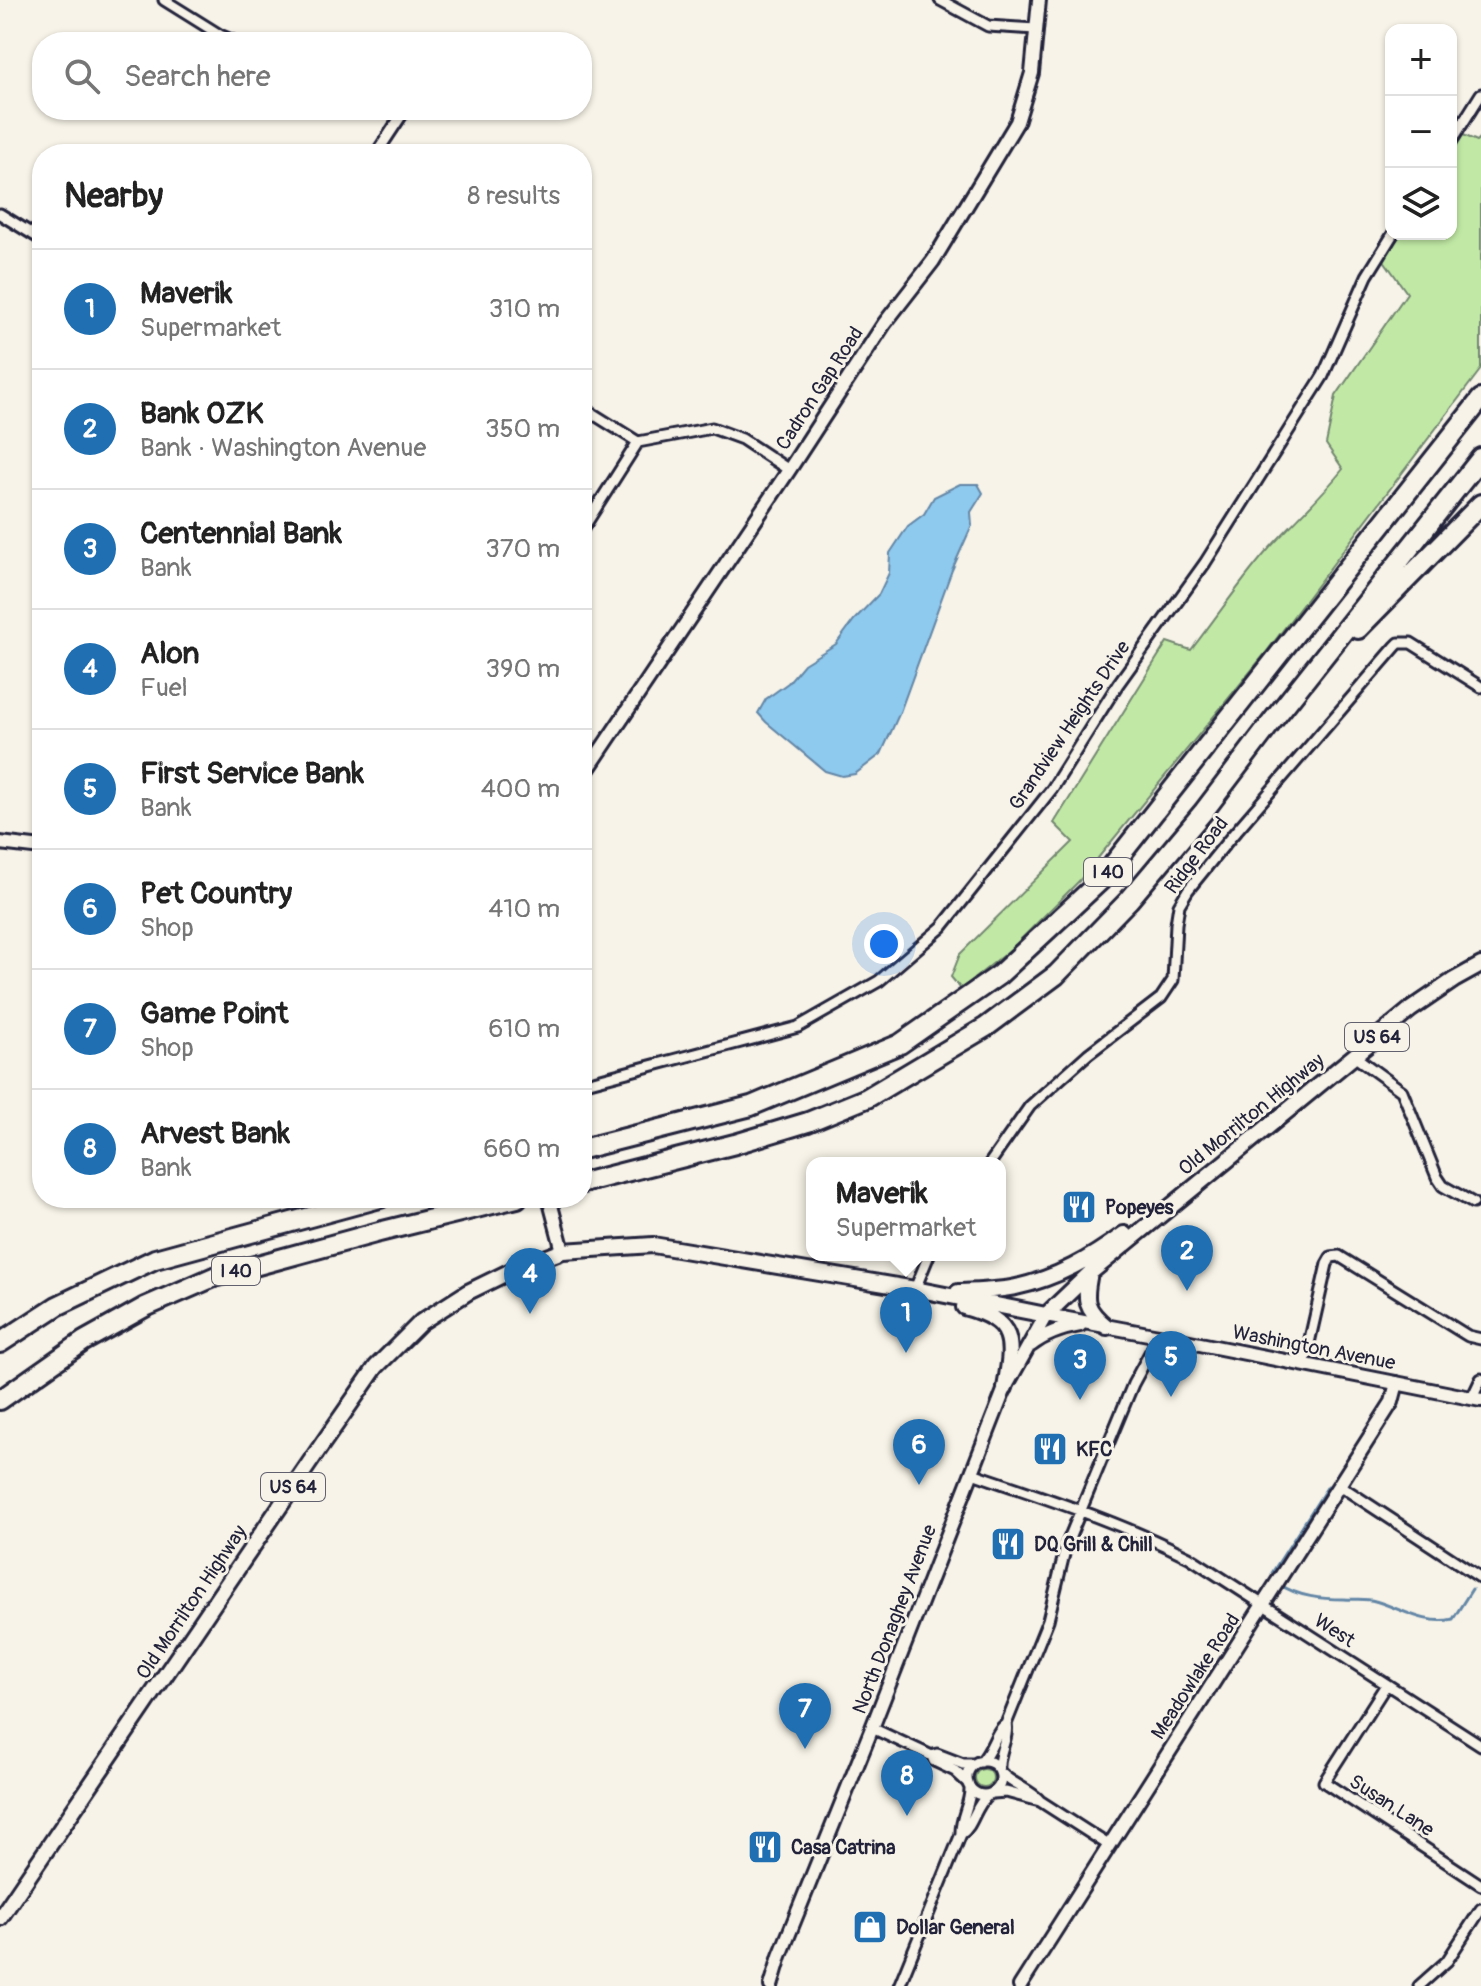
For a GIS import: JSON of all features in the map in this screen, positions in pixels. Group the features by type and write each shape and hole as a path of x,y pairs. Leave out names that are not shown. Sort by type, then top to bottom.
{"highway":[{"name":"I 40","path":"592,1146 751,1106 900,1044 999,975 1100,881 1481,399"},
{"name":"I 40","path":"592,1180 735,1144 808,1122 867,1098 986,1027 1056,975 1129,900 1204,811 1481,458"},
{"path":"1274,719 1334,653 1481,504"},
{"name":"I 40","path":"0,1343 57,1306 155,1259 343,1208"},
{"name":"I 40","path":"0,1400 84,1341 145,1307 214,1277 474,1208"}],"main road":[{"name":"Old Morrilton Highway","path":"0,1918 376,1367 421,1322 468,1292 563,1251 653,1245 915,1289 1046,1315 1090,1273 1410,1010 1481,965"},
{"path":"915,1289 957,1292 1014,1287 1061,1274 1095,1256 1203,1180"},
{"path":"1090,1273 1086,1301 1093,1315 1107,1327"},
{"path":"915,1289 979,1311 1002,1326 1011,1352 1005,1388"}],"street":[{"path":"164,0 215,32"},
{"path":"940,0 988,26 1036,29"},
{"name":"Cadron Gap Road","path":"592,763 884,324 933,261 1017,122 1032,73 1039,0"},
{"path":"1457,132 1481,94"},
{"path":"383,144 398,120"},
{"path":"0,214 32,234"},
{"name":"Grandview Heights Drive","path":"592,1081 798,1027 879,981 942,927 1052,789 1118,684 1205,563 1323,376 1367,276 1389,240"},
{"path":"592,413 638,442 712,428 742,439 789,470"},
{"path":"592,514 638,442"},
{"name":"Ridge Road","path":"994,1157 1030,1106 1088,1054 1161,998 1173,980 1177,915 1188,890 1399,643 1411,643 1481,687"},
{"path":"0,843 32,847"},
{"path":"1354,1056 1402,1091 1437,1177 1443,1186 1473,1203"},
{"path":"552,1208 563,1251"},
{"path":"1304,1365 1331,1257 1339,1256 1468,1336 1481,1339"},
{"path":"915,1289 927,1261"},
{"name":"Washington Avenue","path":"1046,1315 1477,1399"},
{"name":"North Donaghey Avenue","path":"771,1986 780,1956 1005,1388 1046,1315"},
{"path":"1026,1349 1038,1339 1055,1332 1090,1324"},
{"path":"899,1986 961,1834 960,1826 970,1799 968,1773 991,1750 1001,1727 1006,1724 1048,1620 1066,1546 1133,1384 1162,1337"},
{"path":"1477,1399 1481,1379"},
{"name":"Meadowlake Road","path":"1020,1986 1392,1402 1397,1383"},
{"name":"West","path":"972,1473 1081,1511 1189,1557 1481,1745"},
{"path":"1339,1485 1481,1578"},
{"name":"Susan Lane","path":"1386,1685 1324,1782 1481,1885"},
{"path":"961,1834 968,1829 977,1807 1001,1784 999,1753 1008,1730 1006,1724"},
{"path":"872,1728 932,1756 934,1761 955,1771 979,1795 1010,1793 1040,1801"},
{"path":"932,1756 937,1754 963,1764 992,1763 1009,1782 1035,1795 1110,1846"},
{"path":"1419,1986 1447,1961 1481,1909"}],"green space":[{"path":"1461,134 1477,141 1481,137 1481,369 1264,655 1080,880 1011,949 961,989 951,977 960,954 1073,842 1054,823 1167,642 1191,650 1257,563 1343,469 1326,444 1336,396 1407,293 1383,259 1395,240 1457,240 1457,140"},
{"path":"980,1769 988,1769 993,1778 991,1785 980,1787 975,1782 975,1774"}],"water":[{"path":"960,484 978,484 983,493 971,512 972,525 881,754 855,774 842,776 825,771 758,713 766,699 788,683 804,664 836,644 879,594 889,573 890,553 908,526 924,514 934,497"}],"waterway":[{"path":"1275,1577 1272,1573 1328,1486"},
{"path":"1279,1584 1310,1596 1372,1600 1423,1618 1443,1621 1453,1619 1472,1589"}],"place":[{"name":"Popeyes","path":"1079,1207"},
{"name":"Bank OZK","path":"1187,1291"},
{"name":"Alon","path":"530,1314"},
{"name":"Maverik","path":"906,1353"},
{"name":"First Service Bank","path":"1171,1397"},
{"name":"Centennial Bank","path":"1080,1400"},
{"name":"KFC","path":"1050,1449"},
{"name":"Pet Country","path":"919,1485"},
{"name":"DQ Grill & Chill","path":"1008,1544"},
{"name":"Game Point","path":"805,1749"},
{"name":"Arvest Bank","path":"907,1816"},
{"name":"Casa Catrina","path":"765,1847"},
{"name":"Dollar General","path":"870,1927"}]}
